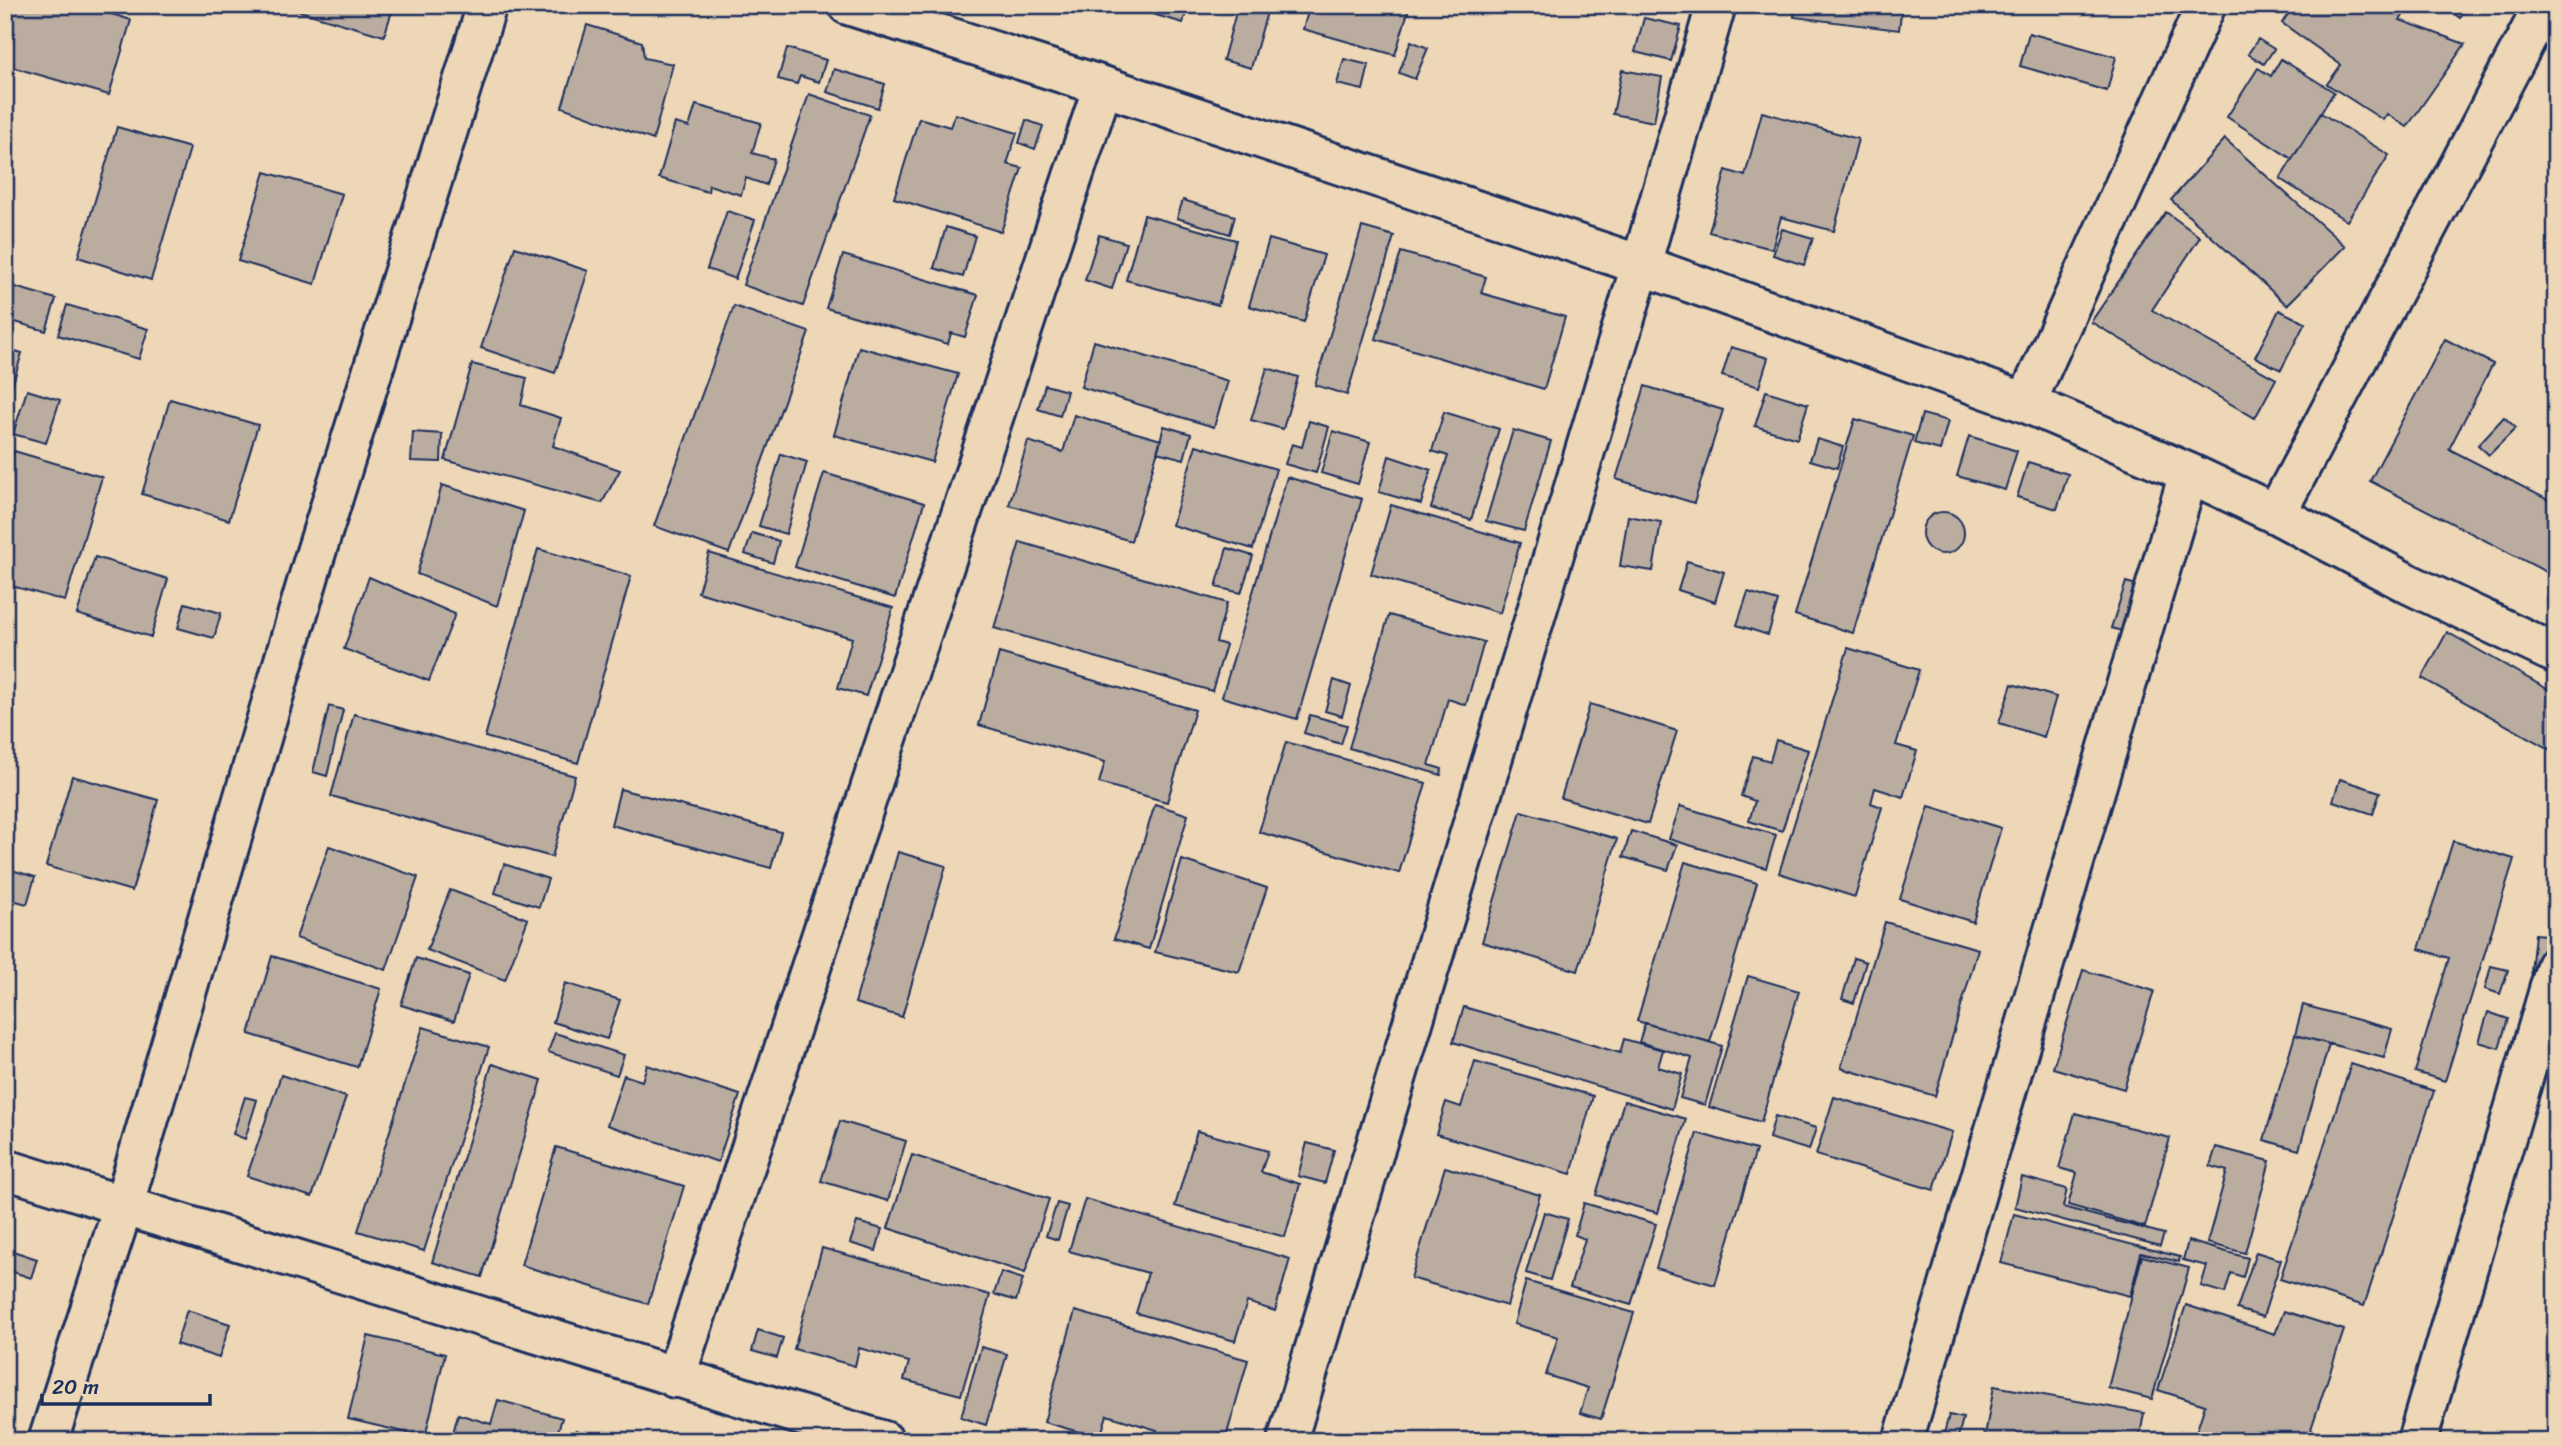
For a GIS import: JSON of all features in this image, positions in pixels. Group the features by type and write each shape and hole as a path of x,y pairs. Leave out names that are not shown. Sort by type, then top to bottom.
{"street":[{"path":"48,1441 123,1207 313,562 487,5"},
{"path":"848,5 1103,86 1642,265 2026,403 2189,473 2276,514 2409,584 2556,654"},
{"path":"1287,1441 1642,265 1716,5"},
{"path":"2026,403 2206,5"},
{"path":"2276,514 2544,5"},
{"path":"675,1378 1103,86"},
{"path":"1903,1441 2189,473"},
{"path":"2417,1441 2556,966"},
{"path":"5,1169 884,1441"}],"building":[{"path":"5,5 83,5 131,20 109,95 5,65"},
{"path":"279,5 394,5 384,36"},
{"path":"1122,5 1188,5 1183,23"},
{"path":"1238,5 1269,5 1251,68 1223,60"},
{"path":"1310,5 1410,5 1395,55 1303,29"},
{"path":"1795,5 1902,5 1899,30 1794,17"},
{"path":"2294,5 2406,5 2409,7 2400,20 2465,44 2407,127 2387,114 2383,120 2327,84 2341,65 2282,23"},
{"path":"2442,5 2468,5 2460,18"},
{"path":"1644,18 1681,26 1671,61 1635,52"},
{"path":"587,25 642,42 644,58 673,64 653,140 562,107"},
{"path":"2029,33 2116,57 2107,91 2020,66"},
{"path":"2258,39 2274,49 2264,64 2248,54"},
{"path":"1411,41 1428,48 1415,79 1399,73"},
{"path":"787,48 826,60 819,82 800,76 797,84 778,79"},
{"path":"1344,59 1369,65 1363,90 1337,84"},
{"path":"2281,59 2334,92 2292,159 2227,117 2258,68 2271,76"},
{"path":"834,69 885,84 878,108 827,92"},
{"path":"1622,70 1662,77 1654,122 1613,114"},
{"path":"809,94 870,115 803,306 743,285"},
{"path":"696,105 761,123 752,153 774,159 766,185 746,178 741,195 709,185 708,192 659,178 675,123 689,127"},
{"path":"1762,112 1858,139 1834,231 1781,217 1772,249 1709,232 1726,170 1745,176"},
{"path":"2321,113 2389,155 2347,221 2280,179"},
{"path":"955,114 1017,133 1007,164 1022,168 1001,232 894,198 919,118 950,127"},
{"path":"1026,120 1043,126 1035,149 1019,143"},
{"path":"117,127 190,148 151,280 78,257"},
{"path":"2225,139 2345,246 2287,305 2171,200"},
{"path":"265,172 342,194 315,284 238,261"},
{"path":"1183,200 1235,216 1230,234 1177,218"},
{"path":"727,211 755,220 735,279 707,269"},
{"path":"2166,212 2200,237 2152,310 2276,379 2255,418 2091,322"},
{"path":"1144,215 1236,240 1218,305 1126,280"},
{"path":"946,227 975,236 963,277 934,268"},
{"path":"1362,227 1394,236 1347,395 1315,385"},
{"path":"1782,229 1813,238 1804,265 1773,255"},
{"path":"1099,235 1126,243 1112,289 1085,280"},
{"path":"1269,239 1324,255 1304,322 1249,306"},
{"path":"515,247 588,271 555,373 481,348"},
{"path":"1401,252 1486,277 1481,293 1565,317 1544,389 1376,339"},
{"path":"843,255 978,295 965,337 951,333 948,344 826,308"},
{"path":"5,284 56,299 46,331 5,319"},
{"path":"67,305 148,329 139,359 58,335"},
{"path":"734,306 809,332 729,553 654,526"},
{"path":"2279,310 2305,323 2281,370 2255,357"},
{"path":"2445,339 2493,364 2449,449 2556,504 2556,577 2370,481"},
{"path":"1094,341 1228,381 1214,427 1081,387"},
{"path":"859,347 958,374 932,462 834,435"},
{"path":"1731,347 1768,358 1759,387 1722,376"},
{"path":"5,348 22,353 5,410"},
{"path":"472,364 527,378 521,405 561,418 553,446 620,470 602,503 445,460"},
{"path":"1267,368 1298,377 1283,429 1251,420"},
{"path":"1045,385 1067,391 1060,416 1038,409"},
{"path":"1645,386 1723,410 1694,503 1616,479"},
{"path":"27,390 60,400 46,443 13,434"},
{"path":"1766,391 1808,404 1797,439 1755,426"},
{"path":"170,399 258,425 229,520 142,494"},
{"path":"1444,412 1499,429 1471,520 1431,508 1448,456 1432,451"},
{"path":"1922,414 1948,421 1940,450 1914,443"},
{"path":"1074,415 1161,440 1131,541 1009,505 1028,441 1063,452"},
{"path":"2504,417 2516,428 2489,455 2478,445"},
{"path":"1855,419 1913,436 1853,633 1795,615"},
{"path":"1309,421 1329,427 1316,473 1285,464 1292,444 1302,447"},
{"path":"1164,426 1191,434 1184,459 1157,452"},
{"path":"1513,430 1551,441 1524,531 1486,521"},
{"path":"1333,431 1370,442 1358,484 1321,473"},
{"path":"413,432 442,434 441,462 411,461"},
{"path":"1969,436 2017,451 2005,490 1957,476"},
{"path":"1817,439 1843,447 1837,468 1810,460"},
{"path":"1196,445 1276,469 1253,549 1172,525"},
{"path":"14,451 102,477 65,601 5,584 5,482"},
{"path":"781,454 807,462 786,534 759,526"},
{"path":"1389,456 1431,470 1421,504 1379,492"},
{"path":"2028,462 2068,474 2057,509 2017,497"},
{"path":"824,473 924,503 895,598 795,567"},
{"path":"1287,477 1362,499 1297,719 1222,697"},
{"path":"442,485 524,511 497,606 417,574"},
{"path":"1391,505 1520,543 1500,613 1371,574"},
{"path":"1943,512 1958,518 1964,533 1958,548 1943,554 1928,548 1922,533 1928,518"},
{"path":"1628,516 1661,522 1653,571 1620,566"},
{"path":"752,533 779,541 773,563 745,554"},
{"path":"1020,542 1227,603 1216,642 1226,645 1212,691 994,628"},
{"path":"1227,548 1253,556 1241,593 1216,587"},
{"path":"538,549 631,576 578,763 485,737"},
{"path":"709,553 893,608 866,696 838,688 852,638 698,592"},
{"path":"95,557 168,579 151,637 77,614"},
{"path":"1687,561 1724,572 1715,602 1678,590"},
{"path":"369,577 455,614 429,681 344,649"},
{"path":"2126,582 2147,588 2133,634 2111,628"},
{"path":"1748,592 1778,601 1768,635 1737,625"},
{"path":"185,603 221,613 214,638 178,628"},
{"path":"1389,615 1484,642 1466,705 1448,699 1429,765 1442,769 1441,775 1349,748"},
{"path":"2447,632 2556,694 2556,753 2422,678"},
{"path":"1848,648 1919,670 1896,745 1917,751 1903,797 1875,788 1871,803 1882,807 1855,897 1779,873"},
{"path":"999,653 1195,710 1167,802 1099,783 1105,762 979,725"},
{"path":"1334,680 1351,686 1342,716 1325,711"},
{"path":"2012,684 2056,697 2044,737 1999,723"},
{"path":"1590,704 1677,731 1648,824 1561,798"},
{"path":"329,706 343,710 327,776 313,772"},
{"path":"354,714 575,776 552,857 331,796"},
{"path":"1310,715 1347,725 1341,744 1304,733"},
{"path":"1776,740 1808,750 1782,831 1749,821 1755,801 1741,796 1753,756 1770,761"},
{"path":"1286,742 1426,783 1399,873 1259,832"},
{"path":"72,776 158,800 132,891 46,866"},
{"path":"2340,779 2380,792 2373,814 2333,801"},
{"path":"620,789 781,832 771,868 611,825"},
{"path":"1155,804 1188,815 1149,949 1114,939"},
{"path":"1680,806 1776,835 1766,868 1669,839"},
{"path":"1929,806 2001,828 1973,922 1900,899"},
{"path":"1521,811 1617,839 1578,971 1482,942"},
{"path":"5,830 13,833 6,854 5,854"},
{"path":"1631,831 1677,845 1668,870 1623,857"},
{"path":"2453,841 2514,859 2445,1081 2415,1072 2449,958 2419,949"},
{"path":"329,846 418,877 386,970 296,938"},
{"path":"898,852 946,866 902,1017 855,1003"},
{"path":"1182,860 1267,888 1239,972 1155,952"},
{"path":"1685,862 1757,883 1710,1042 1637,1021"},
{"path":"504,864 548,879 539,907 495,893"},
{"path":"5,868 35,877 27,904 5,898"},
{"path":"450,890 528,919 505,980 427,950"},
{"path":"1885,922 1978,949 1935,1096 1841,1068"},
{"path":"2535,934 2556,936 2552,974 2531,972"},
{"path":"272,956 381,989 357,1067 249,1034"},
{"path":"416,958 469,975 454,1021 401,1005"},
{"path":"1854,958 1866,962 1854,1003 1842,999"},
{"path":"2491,966 2508,970 2500,994 2485,989"},
{"path":"2083,970 2154,991 2124,1089 2053,1068"},
{"path":"1748,976 1799,991 1761,1122 1709,1107"},
{"path":"565,983 620,1000 607,1039 553,1022"},
{"path":"2303,1005 2392,1029 2384,1058 2295,1035"},
{"path":"1464,1007 1620,1053 1624,1039 1663,1050 1658,1067 1682,1074 1672,1109 1453,1042"},
{"path":"2488,1012 2508,1019 2499,1048 2479,1042"},
{"path":"1645,1023 1722,1046 1705,1105 1680,1098 1692,1058 1639,1042"},
{"path":"423,1027 489,1047 424,1251 358,1231"},
{"path":"555,1033 624,1055 617,1075 548,1052"},
{"path":"2295,1035 2329,1044 2299,1150 2264,1140"},
{"path":"1475,1061 1593,1096 1571,1174 1436,1134 1446,1102 1461,1107"},
{"path":"492,1064 542,1080 482,1277 432,1262"},
{"path":"2351,1064 2434,1091 2364,1306 2280,1279"},
{"path":"647,1065 740,1095 718,1162 607,1125 624,1075 642,1081"},
{"path":"281,1075 346,1097 312,1197 247,1176"},
{"path":"245,1097 257,1100 245,1139 233,1134"},
{"path":"1834,1097 1952,1132 1934,1190 1816,1155"},
{"path":"1624,1101 1686,1119 1658,1213 1596,1195"},
{"path":"2075,1113 2170,1138 2145,1227 2068,1205 2077,1173 2059,1168"},
{"path":"1775,1116 1816,1128 1809,1150 1769,1138"},
{"path":"840,1121 906,1141 888,1201 821,1181"},
{"path":"1197,1131 1268,1151 1261,1172 1300,1184 1285,1237 1175,1206"},
{"path":"1697,1133 1756,1150 1715,1285 1656,1268"},
{"path":"1307,1143 1334,1150 1325,1183 1298,1176"},
{"path":"556,1147 684,1186 648,1304 521,1265"},
{"path":"2216,1147 2270,1161 2245,1253 2207,1243 2227,1171 2210,1166"},
{"path":"912,1155 1049,1199 1025,1273 888,1228"},
{"path":"1445,1167 1540,1195 1507,1306 1411,1278"},
{"path":"2022,1177 2067,1189 2063,1207 2164,1234 2160,1246 2015,1207"},
{"path":"1085,1199 1290,1259 1275,1311 1247,1302 1235,1341 1136,1313 1148,1273 1069,1251"},
{"path":"1057,1203 1068,1206 1058,1240 1046,1236"},
{"path":"1584,1203 1656,1224 1631,1305 1570,1287 1585,1239 1575,1235"},
{"path":"1544,1212 1568,1219 1550,1280 1526,1273"},
{"path":"2014,1214 2180,1257 2179,1262 2141,1253 2130,1296 2001,1263"},
{"path":"857,1222 882,1229 876,1251 850,1243"},
{"path":"2188,1241 2248,1258 2243,1277 2231,1273 2225,1293 2201,1286 2207,1266 2183,1260"},
{"path":"822,1248 990,1295 961,1395 904,1380 909,1362 859,1348 855,1366 794,1349"},
{"path":"10,1250 37,1259 31,1278 5,1269"},
{"path":"2256,1252 2281,1260 2263,1317 2237,1309"},
{"path":"2142,1256 2189,1268 2152,1399 2108,1388"},
{"path":"1001,1272 1023,1279 1016,1301 994,1294"},
{"path":"1526,1281 1634,1313 1601,1419 1580,1413 1588,1388 1546,1375 1558,1337 1514,1324"},
{"path":"2186,1305 2275,1334 2284,1311 2344,1330 2307,1441 2194,1439 2205,1405 2158,1390"},
{"path":"187,1310 230,1324 219,1358 176,1344"},
{"path":"1075,1311 1248,1360 1225,1441 1154,1441 1157,1430 1107,1415 1100,1438 1044,1422"},
{"path":"758,1330 783,1338 777,1358 752,1351"},
{"path":"368,1336 445,1354 425,1437 348,1419"},
{"path":"981,1347 1007,1354 986,1425 961,1417"},
{"path":"1994,1386 2144,1413 2139,1441 1984,1441"},
{"path":"498,1400 562,1418 555,1441 451,1441 458,1414 491,1424"},
{"path":"1949,1415 1963,1418 1957,1441 1942,1441"},
{"path":"576,1430 610,1441 572,1441"},
{"path":"1360,1434 1387,1441 1358,1441"}]}
